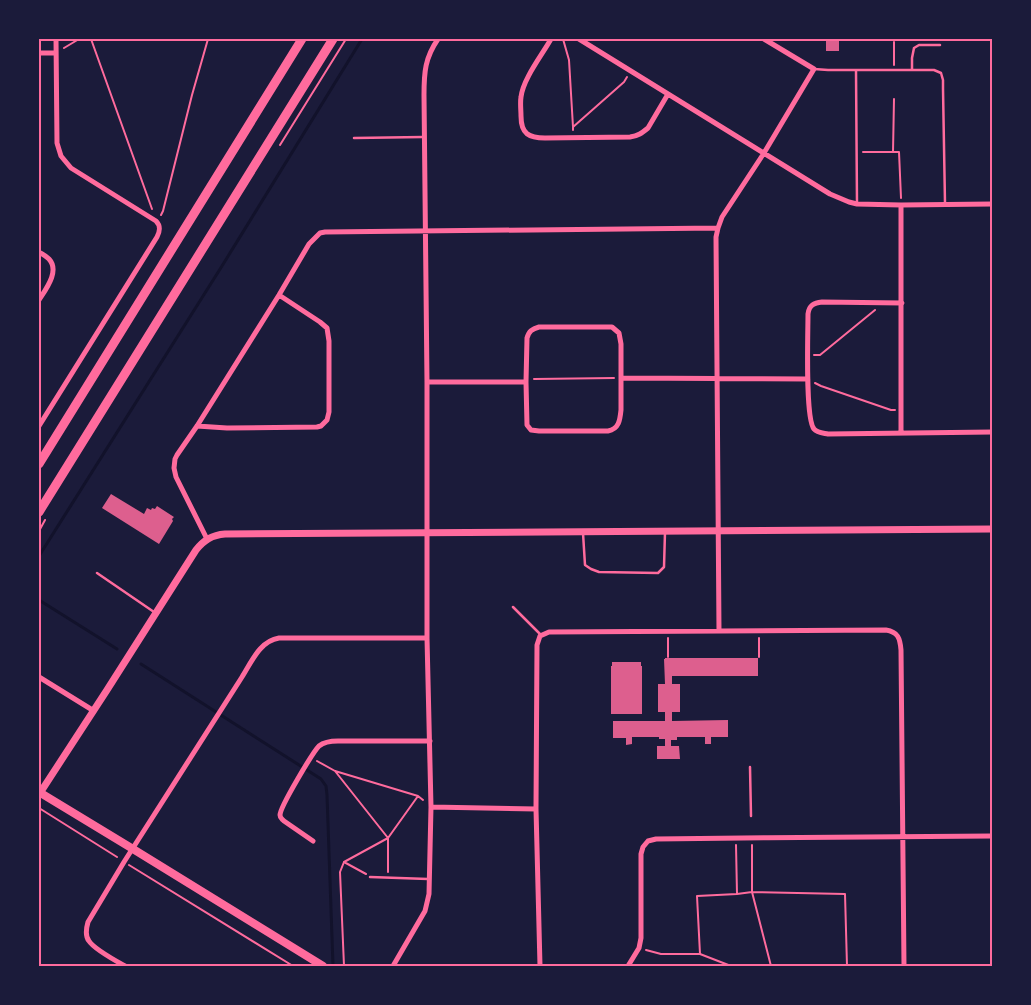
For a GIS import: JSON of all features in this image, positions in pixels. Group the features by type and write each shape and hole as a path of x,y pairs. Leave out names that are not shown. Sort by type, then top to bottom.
{"main road":[{"path":"39,464 302,39"},
{"path":"39,512 332,39"},
{"path":"39,793 322,966"}],"street":[{"path":"39,426 157,237 160,229 156,221 71,168 61,156 57,143 56,39"},
{"path":"393,966 425,911 430,879 431,807 427,638 428,533 424,75 428,56 438,39"},
{"path":"551,39 526,80 521,97 522,126 525,133 533,137 638,136 648,128 668,94"},
{"path":"579,39 830,194 849,202 857,204 901,205 992,204"},
{"path":"719,630 716,237 722,217 764,153 814,69 764,39"},
{"path":"39,53 56,53"},
{"path":"901,205 901,433"},
{"path":"207,539 174,472 177,455 198,426 310,244 320,233 425,230 718,228"},
{"path":"39,252 50,260 53,269 51,280 39,300"},
{"path":"198,426 307,428 321,426 327,420 329,412 329,341 326,328 279,295"},
{"path":"902,303 822,302 812,304 808,314 808,379 812,428 828,434 992,432"},
{"path":"539,327 612,327 620,336 621,378 620,422 618,427 613,430 554,432 531,430 527,424 527,338 531,330 539,327"},
{"path":"621,378 808,379"},
{"path":"427,382 526,382"},
{"path":"39,793 94,711 196,550 207,539 219,534 992,529"},
{"path":"540,966 536,809 537,645 541,635 549,632 886,630 897,635 900,640 901,650 904,966"},
{"path":"125,966 92,945 88,940 86,931 88,922 264,644 279,638 427,638"},
{"path":"39,677 94,711"},
{"path":"313,841 289,825 281,818 280,814 281,809 319,746 332,741 430,742"},
{"path":"431,807 536,809"},
{"path":"628,966 639,948 642,938 641,854 645,843 648,841 656,839 992,836"}],"lane":[{"path":"912,70 914,48 918,45 940,45"},
{"path":"814,69 934,70 941,72 943,80 945,204"},
{"path":"856,70 857,204"},
{"path":"354,138 425,137"},
{"path":"583,532 585,565 591,570 599,572 658,573 664,567 664,531"},
{"path":"97,573 155,613"},
{"path":"513,607 541,635"},
{"path":"750,767 751,816"},
{"path":"370,877 430,879"}],"path":[{"path":"56,53 79,39"},
{"path":"91,39 156,221"},
{"path":"156,221 163,211 208,39"},
{"path":"563,39 569,60 572,138"},
{"path":"894,42 894,70"},
{"path":"573,127 624,82 631,70"},
{"path":"893,152 894,99"},
{"path":"856,152 899,152 901,205"},
{"path":"808,356 820,355 875,310 875,302"},
{"path":"526,382 531,379 621,378"},
{"path":"808,379 820,386 891,410 901,410"},
{"path":"668,642 668,657"},
{"path":"759,656 760,642"},
{"path":"311,758 335,770 418,796 431,807"},
{"path":"335,770 388,838 388,878"},
{"path":"344,966 340,872 344,862 388,838 418,796"},
{"path":"39,808 118,858"},
{"path":"736,838 736,894"},
{"path":"752,838 752,892 771,966"},
{"path":"344,862 370,877"},
{"path":"131,866 293,966"},
{"path":"700,954 697,896 752,892 845,894 847,966"},
{"path":"639,948 661,954 700,954 731,966"}],"building":[{"path":"826,39 839,39 839,51 826,51"},
{"path":"111,494 144,514 147,508 151,510 157,506 174,517 159,544 102,508"},
{"path":"665,658 758,658 758,676 672,676 672,684 680,684 680,712 672,712 672,721 728,720 728,737 711,737 711,744 705,744 705,737 677,737 677,740 671,740 671,746 679,746 680,759 657,759 657,746 665,746 665,739 659,739 659,737 632,737 632,744 626,745 626,738 613,738 613,721 665,721 665,712 658,712 658,684 665,684"},
{"path":"612,662 641,662 642,714 611,714"}],"waterway":[{"path":"39,556 222,266 362,39"},
{"path":"39,600 117,649"},
{"path":"141,664 321,779 326,786 333,966"}]}
